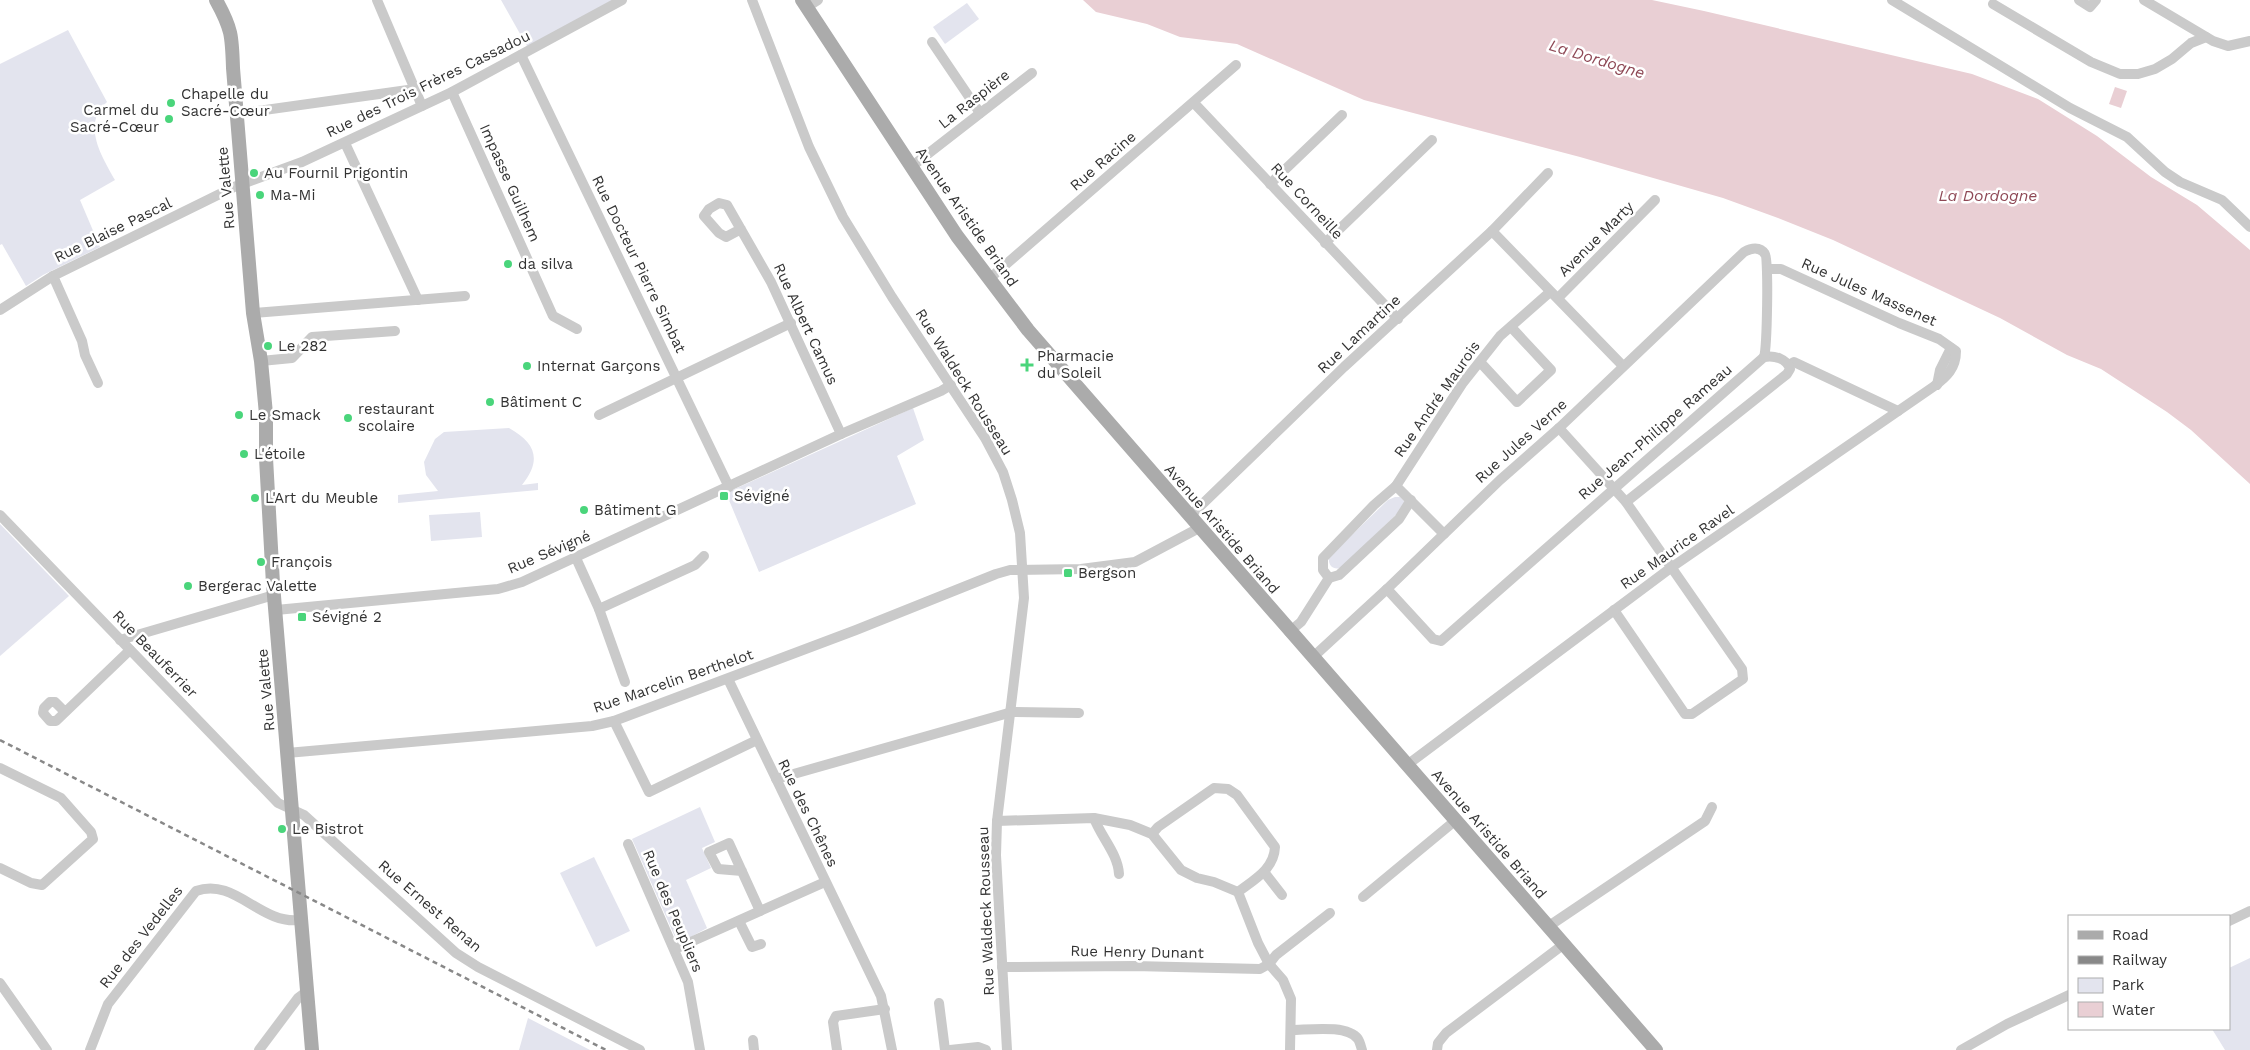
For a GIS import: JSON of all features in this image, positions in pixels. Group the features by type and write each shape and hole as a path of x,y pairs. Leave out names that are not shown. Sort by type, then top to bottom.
{"main road":[{"name":"Rue Valette","path":"216,0 227,21 232,36 236,114 253,313 261,361 266,414 266,458 274,595 312,1050"},
{"name":"Avenue Aristide Briand","path":"809,2 911,167 957,236 1028,330 1289,632 1656,1050"},
{"name":"Rue Valette","path":"256,338 253,361 258,416 266,458"}],"street":[{"path":"377,0 422,106"},
{"name":"Rue des Trois Frères Cassadou","path":"242,184 302,162 452,92 622,0"},
{"name":"Rue Waldeck Rousseau","path":"752,0 809,147 843,217 892,297 985,438 1003,472 1020,532 1024,598 1012,712 997,821 996,855 1007,1050"},
{"path":"1892,0 2070,108 2127,137 2165,172 2180,182 2222,200 2250,227"},
{"path":"2078,0 2090,6 2096,0"},
{"path":"2144,0 2206,37 2228,46 2250,41"},
{"path":"1993,4 2091,62 2120,74 2138,74 2155,69 2191,44 2206,37"},
{"path":"932,42 980,113"},
{"name":"Rue Docteur Pierre Simbat","path":"521,55 678,377 729,487"},
{"name":"Rue Racine","path":"989,279 1236,66"},
{"name":"La Raspière","path":"911,167 1032,73"},
{"path":"236,114 415,89"},
{"name":"Impasse Guilhem","path":"452,92 553,316 577,329"},
{"name":"Rue Corneille","path":"1194,103 1398,319"},
{"path":"1270,184 1342,115"},
{"path":"1326,243 1432,140"},
{"path":"345,143 418,300"},
{"name":"Rue Lamartine","path":"1189,517 1330,381 1492,231 1548,173"},
{"name":"Rue Blaise Pascal","path":"0,310 53,276 242,184"},
{"name":"Avenue Marty","path":"1554,295 1655,200"},
{"name":"Rue Albert Camus","path":"741,229 771,282 841,434"},
{"path":"1492,231 1623,366"},
{"name":"Rue Jules Verne","path":"1312,658 1387,590 1500,480 1559,428 1729,266 1752,248 1766,254 1768,269"},
{"path":"1626,502 1788,374 1790,369 1785,361 1772,356 1764,357 1767,348 1766,302 1768,269"},
{"name":"Rue Jules Massenet","path":"1768,269 1781,269 1899,323 1939,339 1953,350"},
{"path":"53,276 82,341 85,355 98,383"},
{"name":"Rue André Maurois","path":"1329,578 1323,570 1323,558 1374,505 1396,486 1462,384 1480,362 1511,327 1554,295"},
{"path":"253,313 465,296"},
{"path":"599,415 790,323"},
{"path":"1480,362 1517,402 1551,370 1511,327"},
{"path":"261,361 292,358 312,337 396,331"},
{"name":"Rue Maurice Ravel","path":"1407,765 1672,567 1937,385 1956,363 1953,350"},
{"name":"Rue Jean-Philippe Rameau","path":"1387,590 1433,638 1441,641 1764,357"},
{"path":"1789,366 1794,362 1898,411"},
{"name":"Rue Sévigné","path":"276,610 498,589 522,582 951,385"},
{"path":"1559,428 1626,502 1742,669 1743,679 1692,714 1685,714 1614,610"},
{"path":"1396,486 1444,534"},
{"path":"1289,632 1301,622 1329,578 1339,575 1379,538 1399,518 1411,500"},
{"name":"Rue Beauferrier","path":"0,515 278,803 292,809"},
{"name":"Rue Marcelin Berthelot","path":"287,753 592,726 614,721 728,679 996,574 1010,570 1081,568 1135,562 1199,528"},
{"path":"599,609 695,566 704,556"},
{"path":"576,558 599,609 625,682"},
{"path":"120,640 274,595"},
{"path":"65,712 130,650"},
{"name":"Rue des Chênes","path":"728,679 881,996 892,1050"},
{"path":"776,779 1012,712 1079,712"},
{"path":"614,721 649,792 757,740"},
{"path":"0,768 61,798 91,832 92,839 42,884 30,883 0,868"},
{"path":"1152,834 1158,827 1214,788 1228,790 1237,795 1276,847 1275,857 1264,872 1238,892"},
{"path":"1549,926 1705,821 1712,806"},
{"name":"Rue Ernest Renan","path":"292,809 310,820 456,953 487,972 640,1050"},
{"path":"1094,818 1098,829 1119,865 1119,874"},
{"path":"997,821 1094,818 1130,825 1152,834 1181,870 1197,878 1214,882 1238,892 1258,943 1269,964 1283,980 1291,999 1290,1050"},
{"path":"1363,898 1456,820"},
{"name":"Rue des Peupliers","path":"628,844 688,982 700,1050"},
{"path":"742,871 760,911"},
{"path":"1264,872 1282,895"},
{"path":"675,949 825,882"},
{"name":"Rue des Vedelles","path":"90,1050 108,1004 196,891 208,887 221,888 284,920 300,920"},
{"path":"2230,921 2250,911"},
{"path":"1269,964 1276,955 1330,913"},
{"path":"739,921 752,947 761,944"},
{"path":"1437,1050 1438,1043 1446,1033 1564,944"},
{"name":"Rue Henry Dunant","path":"1002,967 1134,966 1260,969 1269,964"},
{"path":"0,984 47,1050"},
{"path":"259,1050 298,998 306,992"},
{"path":"1961,1050 2007,1024 2068,995"},
{"path":"939,1003 945,1050"},
{"path":"837,1050 833,1022 836,1016 885,1009"},
{"path":"1291,1030 1341,1030 1349,1032 1358,1039 1362,1050"},
{"path":"950,1050 978,1047 986,1050"}],"green space":[{"path":"501,0 614,0 528,48"},
{"path":"967,3 979,19 945,44 933,27"},
{"path":"68,30 107,102 99,111 95,120 96,141 115,180 80,200 100,247 43,275 26,286 2,244 0,245 0,64"},
{"path":"913,408 924,440 897,456 916,504 759,572 726,493"},
{"path":"509,428 525,440 533,453 532,468 522,485 538,483 538,490 398,503 398,495 438,491 426,475 424,462 435,439 444,432"},
{"path":"1400,497 1404,501 1404,507 1341,568 1331,566 1329,557 1388,500"},
{"path":"480,512 482,537 431,541 429,515"},
{"path":"0,524 69,596 0,656"},
{"path":"700,807 715,842 702,848 711,868 686,880 707,928 678,944 632,839"},
{"path":"594,857 630,931 596,947 560,873"},
{"path":"2250,958 2250,1050 2225,1050 2213,1030 2230,1030 2230,968"},
{"path":"528,1018 590,1050 519,1050"}],"water":[{"name":"La Dordogne","path":"1083,0 1652,0 1972,74 2038,99 2097,136 2151,177 2197,205 2250,250 2250,484 2191,430 2101,369 2067,355 2000,318 1833,240 1723,198 1580,157 1364,100 1237,44 1180,37 1147,24 1096,12"},
{"path":"2115,87 2127,91 2121,108 2109,104"}],"railway":[{"path":"0,740 606,1050"}],"place":[{"name":"Chapelle du Sacré-Cœur","path":"171,103"},
{"name":"Carmel du Sacré-Cœur","path":"169,119"},
{"name":"Au Fournil Prigontin","path":"254,173"},
{"name":"Ma-Mi","path":"260,195"},
{"name":"da silva","path":"508,264"},
{"name":"Le 282","path":"268,346"},
{"name":"Pharmacie du Soleil","path":"1027,365"},
{"name":"Internat Garçons","path":"527,366"},
{"name":"Bâtiment C","path":"490,402"},
{"name":"Le Smack","path":"239,415"},
{"name":"restaurant scolaire","path":"348,418"},
{"name":"L'étoile","path":"244,454"},
{"name":"Sévigné","path":"724,496"},
{"name":"L'Art du Meuble","path":"255,498"},
{"name":"Bâtiment G","path":"584,510"},
{"name":"François","path":"261,562"},
{"name":"Bergson","path":"1068,573"},
{"name":"Bergerac Valette","path":"188,586"},
{"name":"Sévigné 2","path":"302,617"},
{"name":"Le Bistrot","path":"282,829"}]}
